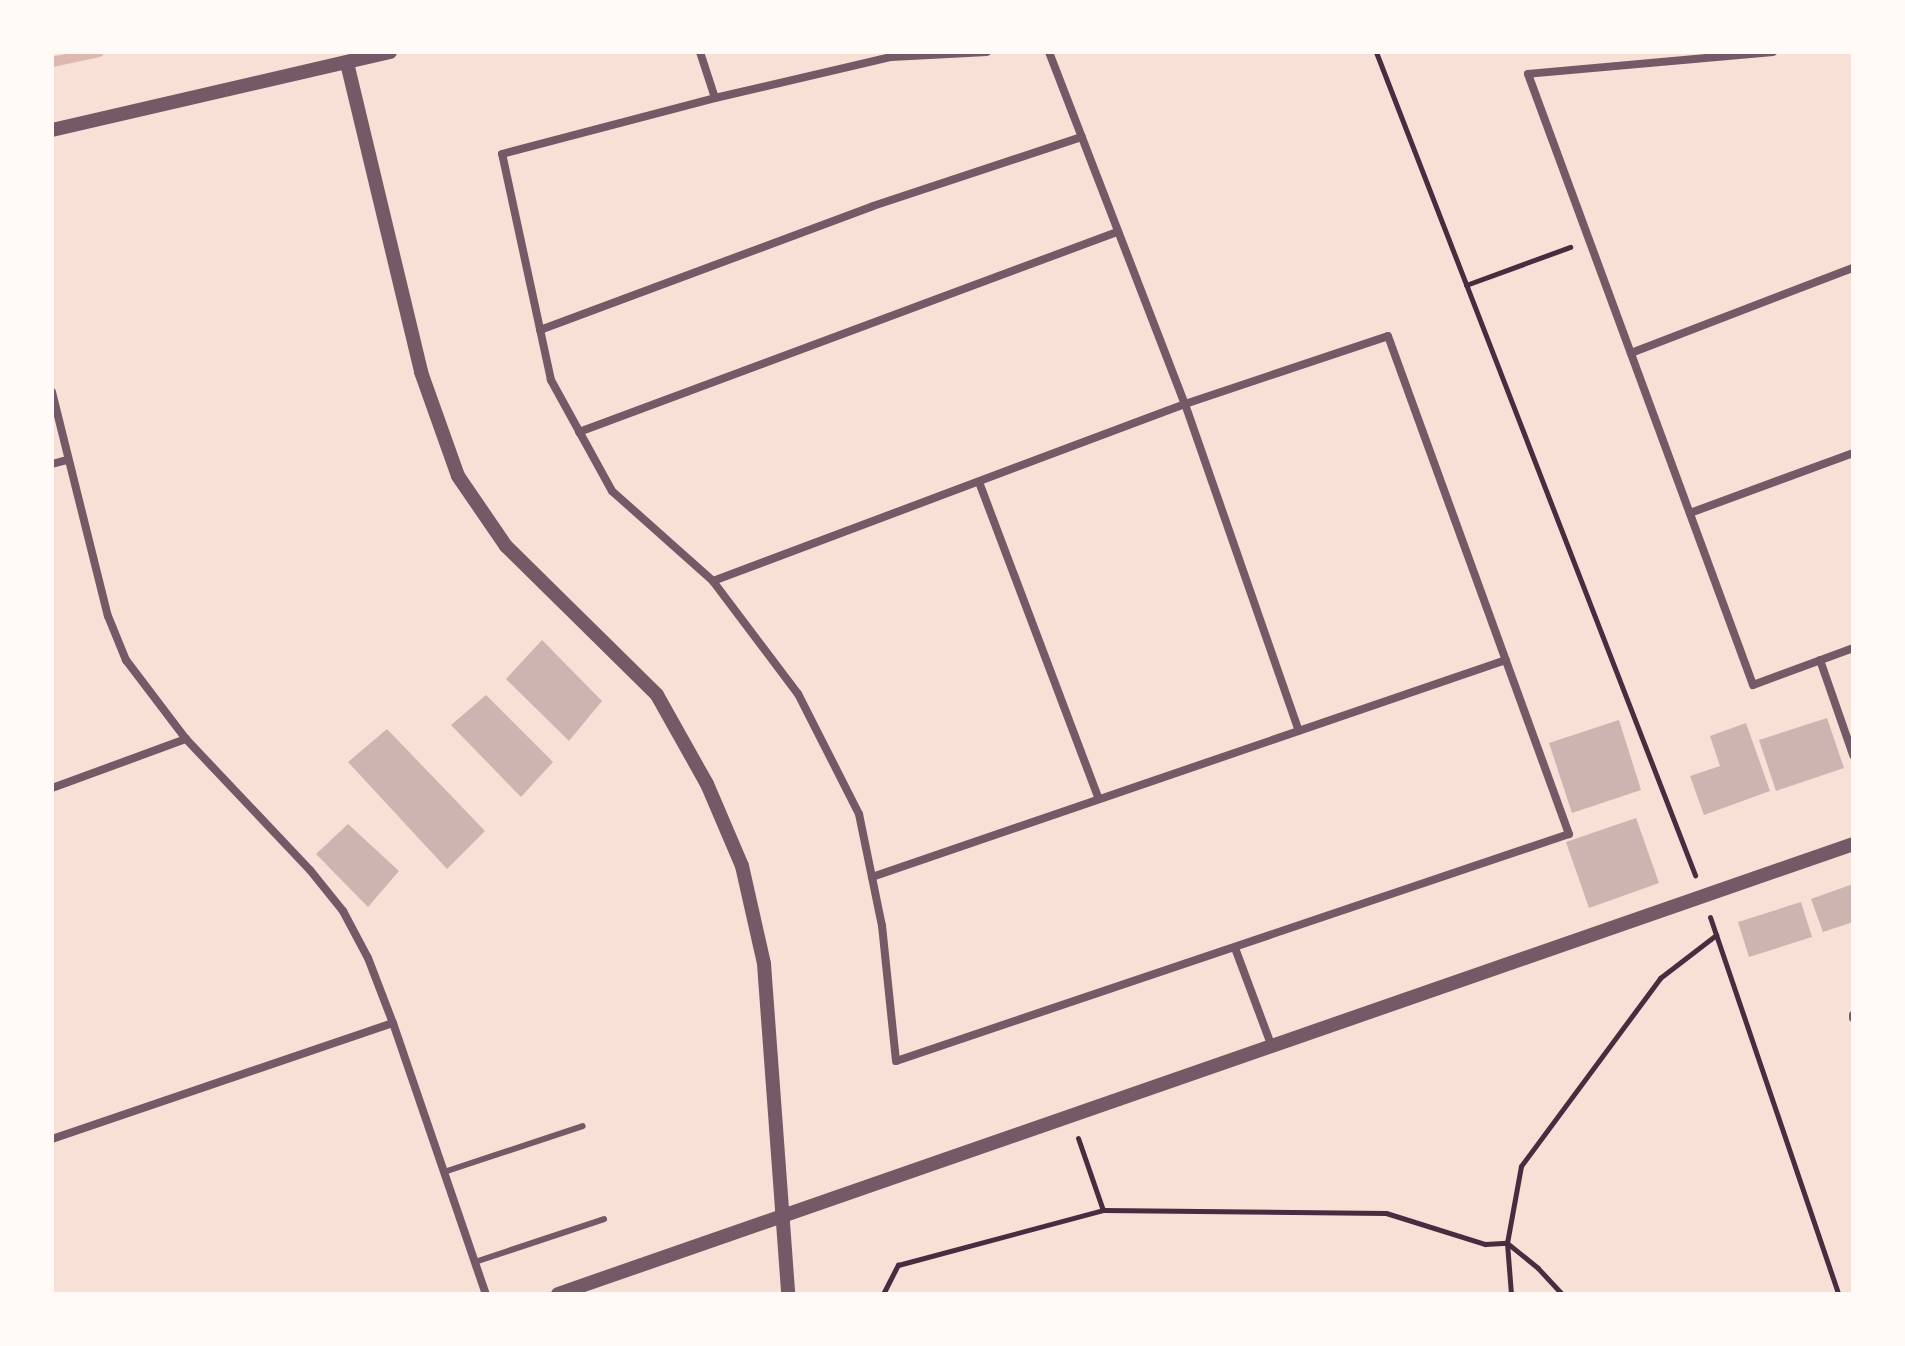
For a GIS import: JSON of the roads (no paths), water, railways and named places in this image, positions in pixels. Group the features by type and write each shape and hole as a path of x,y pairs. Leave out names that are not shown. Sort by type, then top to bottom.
{"street":[{"path":"52,130 390,52"},
{"path":"700,52 715,98"},
{"path":"713,581 1185,404 1388,336 1569,834 896,1061 882,926 859,814 798,694 713,581 612,491 579,432 551,380 502,154 715,98 891,57 987,52"},
{"path":"1049,52 1185,404 1299,731"},
{"path":"1773,52 1528,74 1753,685 1853,648"},
{"path":"347,63 421,372 458,476 506,546 657,695 707,784 742,866 764,964 788,1294"},
{"path":"540,330 873,206 1082,137"},
{"path":"579,432 1117,232"},
{"path":"1631,353 1853,268"},
{"path":"52,392 108,616 126,660 186,739 310,870 343,911 368,958 393,1023 486,1294"},
{"path":"1690,513 1853,453"},
{"path":"52,464 67,460"},
{"path":"979,482 1099,799"},
{"path":"872,877 1506,660"},
{"path":"1820,660 1853,755"},
{"path":"52,788 186,739"},
{"path":"558,1294 1853,844"},
{"path":"1235,948 1272,1047"},
{"path":"52,1139 393,1023"}],"lane":[{"path":"444,1172 583,1126"},
{"path":"475,1262 604,1219"}],"waterway":[{"path":"52,62 99,52"}]}
